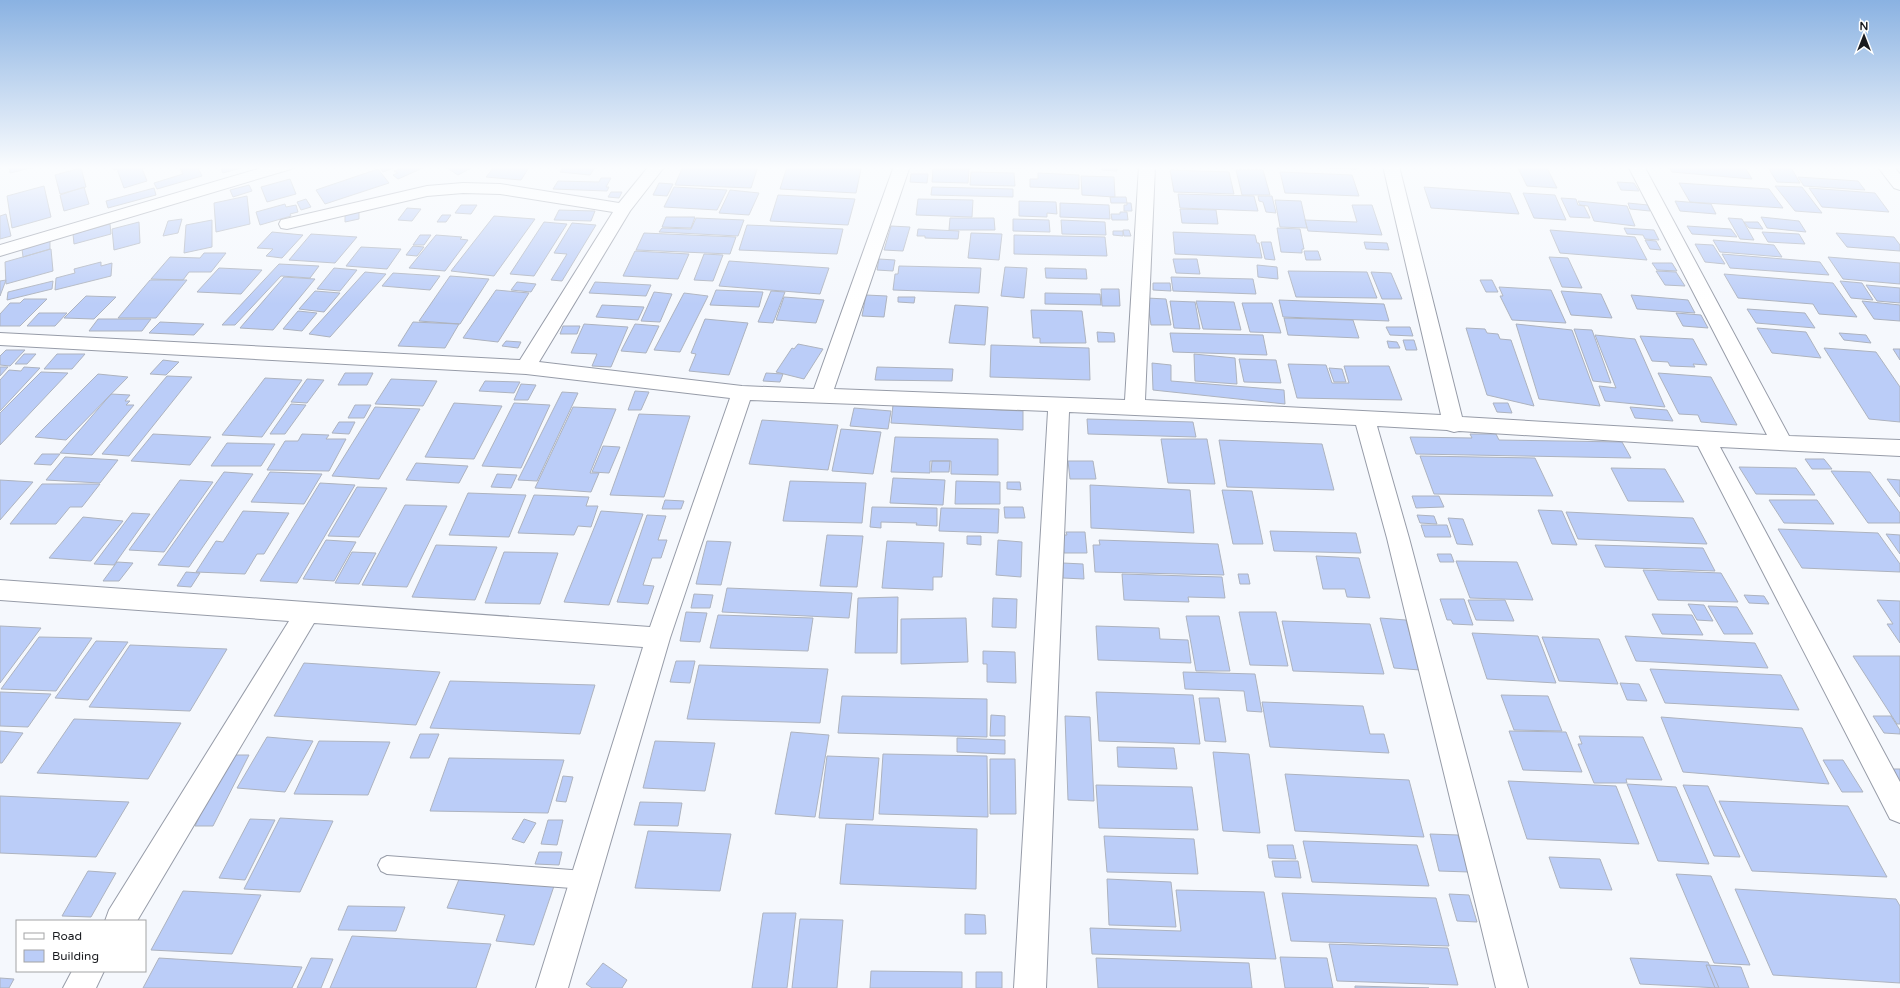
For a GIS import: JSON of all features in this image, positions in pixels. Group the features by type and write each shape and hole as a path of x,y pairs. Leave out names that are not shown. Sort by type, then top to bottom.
{"street":[{"path":"0,251 130,212"},
{"path":"287,224 337,212"},
{"path":"526,367 621,212"},
{"path":"822,395 886,212"},
{"path":"1134,407 1145,212"},
{"path":"1402,212 1454,424"},
{"path":"1660,212 1782,443"},
{"path":"0,339 526,367 742,393 1134,407 1364,418 1705,439 1900,448"},
{"path":"552,988 658,638 742,393"},
{"path":"1030,988 1059,404"},
{"path":"1364,418 1400,545 1512,988"},
{"path":"1705,439 1900,810"},
{"path":"0,590 658,638"},
{"path":"121,920 307,613"},
{"path":"79,988 88,972"}],"lane":[{"path":"387,865 585,880"}],"building":[{"path":"10,212 50,212 51,217 12,228"},
{"path":"215,212 249,212 250,224 216,232"},
{"path":"256,212 298,212 290,214 291,216 260,225"},
{"path":"359,212 359,219 345,222 345,214"},
{"path":"404,212 419,212 412,221 398,220"},
{"path":"456,212 472,212 471,214"},
{"path":"558,212 595,212 591,221 554,220"},
{"path":"719,212 750,212 749,215"},
{"path":"773,212 851,212 848,225 770,221"},
{"path":"916,212 972,212 972,217 916,215"},
{"path":"1019,212 1057,212 1057,214 1047,213 1047,217 1019,216"},
{"path":"1060,212 1110,212 1110,219 1060,217"},
{"path":"1120,212 1127,212 1128,220 1112,220 1111,214 1120,214"},
{"path":"1180,212 1216,212 1218,224 1182,223"},
{"path":"1277,212 1303,212 1307,228 1280,227"},
{"path":"1354,212 1374,212 1382,235 1308,231 1305,220 1357,222"},
{"path":"1491,212 1518,212 1519,214"},
{"path":"1531,212 1563,212 1566,220 1534,218"},
{"path":"1568,212 1587,212 1590,218 1570,217"},
{"path":"1590,212 1629,212 1635,226 1594,221"},
{"path":"1693,212 1715,212 1716,214"},
{"path":"6,214 11,236 0,239 0,216"},
{"path":"442,215 451,215 446,222 437,222"},
{"path":"494,216 535,219 494,276 451,271"},
{"path":"666,217 695,217 691,228 662,227"},
{"path":"1761,217 1799,221 1806,232 1767,228"},
{"path":"696,218 744,220 738,236 659,232 662,228 691,229"},
{"path":"950,218 994,218 995,230 949,230"},
{"path":"1728,218 1742,219 1754,240 1740,239"},
{"path":"182,219 178,233 163,236 168,221"},
{"path":"1013,219 1049,220 1050,232 1013,231"},
{"path":"212,220 212,247 184,253 186,225"},
{"path":"1061,220 1105,222 1106,235 1062,234"},
{"path":"139,222 140,243 114,250 112,229"},
{"path":"544,222 567,224 534,276 510,274"},
{"path":"1744,222 1758,222 1763,229 1749,228"},
{"path":"572,223 596,225 562,281 551,280 567,254 554,253"},
{"path":"110,224 111,234 74,244 73,234"},
{"path":"747,225 843,229 837,254 739,250"},
{"path":"891,226 910,227 903,251 884,250"},
{"path":"1687,226 1731,229 1737,237 1692,234"},
{"path":"1277,228 1300,229 1304,249 1302,249 1302,253 1281,252"},
{"path":"1624,228 1654,230 1659,240 1645,239 1643,235 1627,234"},
{"path":"918,229 959,231 958,239 925,238 925,236 917,236"},
{"path":"1123,230 1129,230 1131,236 1124,236"},
{"path":"1550,230 1635,237 1647,260 1560,253"},
{"path":"1113,231 1123,231 1123,236 1113,235"},
{"path":"272,232 303,235 282,258 266,256 273,249 257,248"},
{"path":"1173,232 1255,235 1257,243 1259,243 1262,258 1175,254"},
{"path":"1762,232 1799,234 1805,244 1768,242"},
{"path":"644,233 736,237 730,254 636,250"},
{"path":"971,233 1002,234 999,260 968,258"},
{"path":"1836,233 1894,237 1900,245 1900,251 1847,247"},
{"path":"311,234 357,237 335,263 289,260"},
{"path":"420,235 431,235 424,245 413,245"},
{"path":"436,235 462,237 460,239 468,240 445,271 409,268"},
{"path":"1014,235 1105,237 1107,256 1014,254"},
{"path":"1645,240 1656,241 1661,250 1650,249"},
{"path":"1713,240 1774,245 1782,257 1720,252"},
{"path":"50,241 50,249 23,257 22,249"},
{"path":"1261,242 1271,242 1275,260 1265,259"},
{"path":"1364,242 1387,243 1389,250 1366,249"},
{"path":"1695,244 1713,245 1725,264 1705,262"},
{"path":"413,246 424,247 417,256 406,255"},
{"path":"361,247 401,249 387,269 346,266"},
{"path":"51,249 53,271 6,284 5,262"},
{"path":"635,251 689,254 678,279 623,276"},
{"path":"1304,251 1318,251 1321,260 1306,260"},
{"path":"204,253 226,253 211,272 189,272 183,280 151,279 170,257 200,258"},
{"path":"704,254 723,255 713,281 694,280"},
{"path":"1722,254 1820,262 1829,275 1730,268"},
{"path":"1549,257 1568,258 1582,288 1562,287"},
{"path":"1828,257 1900,263 1900,284 1843,279"},
{"path":"879,259 895,260 893,271 877,270"},
{"path":"1173,259 1197,259 1200,274 1176,273"},
{"path":"729,261 829,268 820,294 719,286"},
{"path":"101,262 101,266 112,263 111,276 55,290 56,278 75,273 74,269"},
{"path":"1652,263 1672,263 1677,271 1657,270"},
{"path":"279,264 319,266 310,278 281,276 235,325 222,325"},
{"path":"1257,265 1277,267 1278,279 1258,277"},
{"path":"899,266 981,268 979,293 893,290 895,274 898,274"},
{"path":"1005,267 1027,268 1024,298 1001,296"},
{"path":"219,268 262,270 241,294 197,292"},
{"path":"334,268 357,270 340,291 317,289"},
{"path":"1045,268 1086,269 1087,279 1046,278"},
{"path":"1288,271 1367,272 1377,298 1296,297"},
{"path":"1656,271 1676,272 1685,286 1665,285"},
{"path":"365,272 386,274 330,337 309,334"},
{"path":"1371,272 1391,273 1402,299 1382,299"},
{"path":"393,273 440,276 430,290 382,286"},
{"path":"1724,274 1833,283 1857,317 1819,314 1813,304 1738,298"},
{"path":"450,276 489,279 460,324 419,321"},
{"path":"284,277 315,279 273,330 240,328"},
{"path":"1171,277 1253,279 1256,294 1173,291"},
{"path":"6,280 0,296 0,281"},
{"path":"150,280 187,280 156,318 118,318"},
{"path":"1480,280 1492,280 1498,292 1486,292"},
{"path":"53,281 52,289 7,300 8,292"},
{"path":"1840,281 1862,283 1873,300 1851,298"},
{"path":"517,282 536,284 531,292 511,290"},
{"path":"595,282 651,285 646,296 589,293"},
{"path":"1153,283 1170,283 1171,291 1153,290"},
{"path":"1866,285 1900,288 1900,303 1877,301"},
{"path":"1499,287 1551,290 1566,323 1512,320 1500,296 1503,296"},
{"path":"1101,289 1119,289 1120,306 1102,306"},
{"path":"496,290 529,293 498,342 463,338"},
{"path":"716,290 763,292 759,307 710,305"},
{"path":"315,291 340,293 324,312 299,309"},
{"path":"771,291 785,292 773,323 758,322"},
{"path":"1561,291 1601,294 1612,318 1571,315"},
{"path":"654,292 672,294 660,322 641,321"},
{"path":"684,293 708,296 680,352 654,350"},
{"path":"1045,293 1100,294 1101,305 1045,304"},
{"path":"866,295 887,296 884,317 862,316"},
{"path":"1631,295 1688,300 1695,313 1637,309"},
{"path":"86,296 116,297 94,319 64,318"},
{"path":"784,297 824,300 816,323 776,320"},
{"path":"898,297 915,297 914,303 898,302"},
{"path":"1147,298 1166,299 1171,325 1151,325"},
{"path":"24,299 47,299 20,326 0,326 0,314 10,303 20,303"},
{"path":"1279,300 1384,304 1389,321 1283,317"},
{"path":"1170,301 1195,302 1200,329 1174,328"},
{"path":"1196,301 1234,302 1241,330 1203,329"},
{"path":"1862,301 1900,305 1900,321 1874,319"},
{"path":"1242,303 1272,303 1281,333 1250,332"},
{"path":"602,305 644,307 638,320 596,317"},
{"path":"955,305 988,307 985,345 949,343"},
{"path":"1747,309 1805,313 1815,328 1756,323"},
{"path":"1031,310 1082,311 1086,343 1040,343 1040,338 1033,338"},
{"path":"298,311 317,313 302,331 283,329"},
{"path":"39,313 67,313 55,326 27,326"},
{"path":"1676,313 1701,315 1708,328 1683,326"},
{"path":"1284,318 1353,320 1359,338 1288,335"},
{"path":"98,319 151,319 142,331 89,331"},
{"path":"705,319 748,323 729,375 689,371 696,354 691,353"},
{"path":"160,322 204,324 194,335 149,333"},
{"path":"413,322 459,324 445,348 398,346"},
{"path":"584,324 628,327 611,367 592,366 597,354 571,353"},
{"path":"635,324 659,326 646,353 621,351"},
{"path":"1516,324 1572,330 1600,406 1539,399"},
{"path":"563,326 580,326 577,334 560,334"},
{"path":"1386,327 1410,327 1413,336 1390,335"},
{"path":"1466,328 1485,329 1487,333 1498,334 1500,339 1511,340 1534,406 1487,395"},
{"path":"1757,328 1806,332 1821,358 1772,353"},
{"path":"1574,329 1592,330 1611,383 1593,381"},
{"path":"1097,332 1114,333 1115,342 1098,342"},
{"path":"1170,333 1263,335 1267,355 1173,352"},
{"path":"1839,333 1866,335 1871,343 1844,340"},
{"path":"1595,335 1635,339 1665,407 1605,401 1599,386 1616,388"},
{"path":"1640,336 1693,339 1707,365 1693,364 1695,367 1670,366 1668,362 1652,361"},
{"path":"1403,340 1414,340 1417,350 1406,350"},
{"path":"506,341 521,342 518,348 502,346"},
{"path":"1387,341 1397,342 1400,348 1389,348"},
{"path":"798,344 823,349 804,379 776,372 792,348 794,349"},
{"path":"991,345 1089,348 1090,380 990,377"},
{"path":"1824,348 1876,352 1900,387 1900,422 1869,419"},
{"path":"1893,349 1900,349 1900,360"},
{"path":"6,350 25,350 10,366 0,365 0,356"},
{"path":"24,354 36,354 27,364 15,364"},
{"path":"57,354 85,354 72,369 44,369"},
{"path":"1194,354 1235,358 1237,384 1195,381"},
{"path":"1239,359 1276,360 1281,383 1244,382"},
{"path":"163,360 179,362 166,375 150,374"},
{"path":"1152,363 1171,365 1171,381 1284,390 1285,404 1153,390"},
{"path":"1288,364 1326,365 1332,383 1349,383 1344,366 1389,366 1402,400 1297,398"},
{"path":"0,367 8,367 0,376"},
{"path":"24,367 40,368 0,411 0,380 9,370 21,371"},
{"path":"877,367 953,369 952,381 875,380"},
{"path":"1329,368 1342,369 1346,382 1334,382"},
{"path":"41,372 68,373 0,445 0,413"},
{"path":"345,373 373,373 367,385 338,385"},
{"path":"766,373 783,374 780,382 763,381"},
{"path":"1658,373 1711,377 1737,425 1701,422 1698,415 1679,414"},
{"path":"98,374 128,377 66,440 35,437"},
{"path":"167,376 192,377 129,456 102,454"},
{"path":"265,378 302,380 262,437 222,435"},
{"path":"307,379 324,380 307,403 291,402"},
{"path":"391,379 437,381 423,406 375,404"},
{"path":"485,381 520,382 514,393 479,391"},
{"path":"521,384 536,385 528,400 514,400"},
{"path":"635,391 649,392 641,410 628,410"},
{"path":"562,392 578,393 537,481 518,480"},
{"path":"111,394 130,395 125,401 130,401 126,405 134,405 92,455 60,453"},
{"path":"454,403 502,406 474,459 425,457"},
{"path":"514,403 550,405 521,468 482,466"},
{"path":"1493,403 1508,403 1512,413 1497,412"},
{"path":"291,404 306,405 285,434 270,434"},
{"path":"355,405 371,405 364,418 348,418"},
{"path":"893,405 1023,411 1023,430 891,423"},
{"path":"375,407 420,409 379,479 332,476"},
{"path":"573,407 616,409 590,473 599,473 591,492 535,488"},
{"path":"1630,407 1667,410 1673,421 1635,418"},
{"path":"854,408 891,411 888,429 850,426"},
{"path":"639,414 690,416 664,497 610,495"},
{"path":"1087,419 1193,422 1196,437 1088,434"},
{"path":"762,420 838,425 828,470 749,464"},
{"path":"339,422 355,422 349,434 332,433"},
{"path":"841,429 881,432 873,474 832,471"},
{"path":"153,434 211,437 190,465 131,461"},
{"path":"302,434 329,435 326,439 346,439 329,471 267,470 285,441 298,441"},
{"path":"1470,434 1496,434 1499,440 1622,442 1631,458 1416,454 1410,437 1472,438"},
{"path":"895,437 998,439 998,475 951,474 951,461 930,461 930,473 891,472"},
{"path":"1161,439 1207,439 1215,484 1168,483"},
{"path":"1219,440 1322,444 1334,490 1227,487"},
{"path":"227,443 275,444 261,466 211,466"},
{"path":"603,446 620,447 609,473 592,472"},
{"path":"42,454 60,454 51,465 34,464"},
{"path":"1420,456 1535,458 1553,496 1434,494"},
{"path":"65,457 118,460 100,483 46,480"},
{"path":"1805,459 1824,459 1832,469 1812,469"},
{"path":"932,461 950,461 949,472 931,472"},
{"path":"1068,461 1093,461 1096,479 1070,479"},
{"path":"416,463 468,466 459,483 406,480"},
{"path":"1739,467 1796,468 1815,495 1756,494"},
{"path":"1611,468 1665,469 1684,502 1628,501"},
{"path":"1831,471 1870,472 1900,513 1900,523 1868,523"},
{"path":"224,472 253,474 189,567 158,565"},
{"path":"270,472 322,474 304,504 251,502"},
{"path":"497,474 517,475 511,488 491,487"},
{"path":"893,478 945,480 943,505 890,503"},
{"path":"1887,479 1900,480 1900,497"},
{"path":"0,480 33,482 0,520"},
{"path":"180,480 213,482 164,552 129,550"},
{"path":"790,481 866,483 862,523 783,521"},
{"path":"956,481 1000,482 1000,504 955,504"},
{"path":"1007,482 1020,482 1021,490 1007,489"},
{"path":"320,483 355,485 297,583 260,581"},
{"path":"42,484 100,484 82,507 70,507 56,524 10,524"},
{"path":"1090,485 1190,490 1194,533 1091,528"},
{"path":"357,487 387,488 359,537 328,536"},
{"path":"1222,490 1252,491 1263,544 1233,544"},
{"path":"468,493 526,495 509,537 449,535"},
{"path":"534,495 589,497 586,506 598,506 591,527 578,526 574,535 518,533"},
{"path":"1412,496 1439,496 1444,507 1416,508"},
{"path":"665,500 684,501 681,509 662,509"},
{"path":"1769,500 1817,500 1834,524 1784,523"},
{"path":"405,505 447,506 407,587 362,585"},
{"path":"872,507 937,508 937,526 916,525 917,523 881,522 881,528 870,527"},
{"path":"1004,507 1023,507 1025,518 1005,518"},
{"path":"941,508 999,509 998,533 939,531"},
{"path":"1538,510 1562,511 1577,545 1552,544"},
{"path":"243,511 289,513 264,554 257,554 245,574 196,572 216,541 223,542"},
{"path":"601,511 643,514 609,605 564,602"},
{"path":"1566,512 1693,518 1707,544 1578,539"},
{"path":"132,513 150,514 114,565 94,564"},
{"path":"647,515 666,516 658,540 667,540 661,558 652,558 643,585 654,586 648,604 617,602"},
{"path":"1417,515 1434,516 1437,524 1420,523"},
{"path":"83,517 123,521 91,561 49,558"},
{"path":"1448,518 1463,519 1473,545 1457,544"},
{"path":"1421,525 1447,525 1451,537 1425,537"},
{"path":"1778,529 1878,533 1900,564 1900,572 1802,568"},
{"path":"1270,531 1356,533 1361,553 1274,551"},
{"path":"1066,532 1085,532 1087,553 1064,553 1062,535 1067,535"},
{"path":"1886,534 1900,535 1900,554"},
{"path":"827,535 863,536 857,587 820,586"},
{"path":"967,536 981,536 981,545 967,544"},
{"path":"326,540 356,542 334,581 303,579"},
{"path":"998,540 1022,542 1021,577 996,575"},
{"path":"1099,540 1218,544 1224,575 1095,572 1093,545 1100,545"},
{"path":"707,541 731,542 721,585 696,584"},
{"path":"887,541 944,543 942,577 933,577 933,590 882,588"},
{"path":"436,545 497,547 475,600 412,597"},
{"path":"1595,545 1703,548 1715,571 1605,567"},
{"path":"352,552 376,553 359,584 335,583"},
{"path":"504,552 558,553 540,604 485,603"},
{"path":"1437,554 1451,554 1454,562 1440,562"},
{"path":"1316,556 1359,558 1370,598 1347,597 1345,589 1323,589"},
{"path":"1456,561 1517,562 1533,600 1470,598"},
{"path":"117,562 133,563 119,581 103,581"},
{"path":"1063,563 1083,564 1084,579 1063,578"},
{"path":"1643,570 1721,573 1738,602 1658,600"},
{"path":"186,572 200,573 191,587 177,586"},
{"path":"1122,574 1222,577 1225,598 1188,597 1189,602 1124,600"},
{"path":"1238,574 1248,574 1250,584 1240,584"},
{"path":"727,588 852,593 849,618 722,612"},
{"path":"694,594 713,595 710,608 691,608"},
{"path":"1744,595 1764,596 1769,604 1749,603"},
{"path":"898,597 897,653 855,653 858,598"},
{"path":"993,598 1017,599 1016,628 992,627"},
{"path":"1440,599 1464,599 1473,625 1453,624 1451,620 1447,620"},
{"path":"1468,600 1505,600 1514,621 1476,620"},
{"path":"1877,600 1900,601 1900,643 1887,624 1893,624"},
{"path":"1688,604 1704,605 1713,621 1697,620"},
{"path":"1708,606 1737,607 1753,634 1724,634"},
{"path":"686,612 707,613 700,642 680,641"},
{"path":"1239,612 1276,612 1288,666 1250,665"},
{"path":"1652,614 1692,615 1703,635 1662,634"},
{"path":"718,615 813,618 808,651 710,648"},
{"path":"1186,616 1219,616 1230,671 1196,671"},
{"path":"966,618 968,662 901,664 901,619"},
{"path":"1380,618 1406,620 1420,670 1394,668"},
{"path":"1282,621 1370,624 1384,674 1293,671"},
{"path":"0,626 41,628 0,683"},
{"path":"1096,626 1159,628 1160,639 1188,640 1191,663 1098,660"},
{"path":"1472,633 1538,636 1556,683 1487,679"},
{"path":"1625,636 1755,643 1768,668 1636,661"},
{"path":"39,637 92,638 56,691 1,689"},
{"path":"1542,637 1599,639 1618,684 1559,681"},
{"path":"96,641 128,642 88,700 55,698"},
{"path":"130,645 227,649 190,711 89,707"},
{"path":"983,651 1015,652 1016,683 987,682 987,664 983,664"},
{"path":"1853,656 1900,656 1900,724 1897,724"},
{"path":"676,661 695,661 690,683 670,682"},
{"path":"304,663 440,672 416,725 274,716"},
{"path":"699,665 828,669 820,723 687,719"},
{"path":"1650,669 1781,675 1799,710 1665,703"},
{"path":"1183,672 1255,674 1262,712 1247,711 1244,691 1185,689"},
{"path":"450,681 595,685 580,734 430,728"},
{"path":"1620,683 1639,684 1647,701 1627,700"},
{"path":"0,692 51,694 28,727 0,726"},
{"path":"1096,692 1193,695 1200,744 1099,741"},
{"path":"1501,695 1548,696 1562,731 1514,730"},
{"path":"842,696 987,699 987,737 838,733"},
{"path":"1199,698 1219,698 1226,742 1205,741"},
{"path":"1262,702 1363,706 1370,734 1384,734 1389,753 1270,747"},
{"path":"991,715 1005,716 1005,736 990,736"},
{"path":"1065,716 1090,717 1094,801 1068,800"},
{"path":"1873,716 1891,716 1900,730 1900,734 1884,733"},
{"path":"1661,717 1802,728 1829,784 1683,772"},
{"path":"74,719 181,723 148,779 37,773"},
{"path":"0,731 23,733 2,763 0,763"},
{"path":"1509,731 1566,732 1582,772 1523,770"},
{"path":"791,732 829,735 815,817 775,814"},
{"path":"420,734 439,734 429,758 410,758"},
{"path":"1579,736 1643,737 1662,780 1626,779 1627,783 1594,783 1578,744 1582,744"},
{"path":"267,737 313,741 285,792 237,788"},
{"path":"957,738 1005,740 1005,754 957,752"},
{"path":"319,741 390,742 368,795 294,794"},
{"path":"655,741 715,743 705,791 643,788"},
{"path":"1117,747 1174,748 1177,769 1118,767"},
{"path":"1213,752 1249,754 1260,833 1223,831"},
{"path":"883,754 987,756 988,817 879,814"},
{"path":"229,755 249,755 213,826 195,826"},
{"path":"827,756 879,758 873,820 819,818"},
{"path":"449,758 564,760 548,813 430,811"},
{"path":"990,759 1015,759 1016,814 990,814"},
{"path":"1823,760 1843,760 1863,792 1842,792"},
{"path":"1891,769 1900,769 1900,785"},
{"path":"1285,774 1409,780 1424,837 1295,831"},
{"path":"563,776 573,777 566,802 556,801"},
{"path":"1508,781 1616,786 1639,844 1527,839"},
{"path":"1627,784 1676,787 1709,864 1658,861"},
{"path":"1096,785 1192,787 1198,830 1099,828"},
{"path":"1683,785 1708,786 1740,857 1714,856"},
{"path":"0,796 129,802 96,857 0,853"},
{"path":"1719,801 1848,806 1887,877 1752,871"},
{"path":"640,802 682,803 678,826 634,825"},
{"path":"280,818 333,821 300,892 244,889"},
{"path":"250,819 275,820 245,880 219,878"},
{"path":"524,819 536,823 524,843 512,839"},
{"path":"548,820 563,820 557,845 541,844"},
{"path":"846,824 977,829 976,889 840,884"},
{"path":"648,831 731,834 720,891 635,888"},
{"path":"1430,834 1458,835 1469,872 1439,871"},
{"path":"1104,836 1194,839 1198,874 1107,872"},
{"path":"1303,841 1417,845 1429,886 1312,882"},
{"path":"1267,845 1293,845 1296,859 1269,858"},
{"path":"539,852 562,852 559,865 535,864"},
{"path":"1549,857 1600,859 1612,890 1560,888"},
{"path":"1272,861 1298,861 1301,878 1275,877"},
{"path":"88,871 116,873 91,917 62,916"},
{"path":"1676,874 1711,876 1750,965 1714,963"},
{"path":"460,877 554,886 534,945 496,941 505,915 447,908"},
{"path":"1107,879 1171,882 1176,927 1109,925"},
{"path":"1735,889 1896,899 1900,906 1900,983 1773,975"},
{"path":"1176,890 1264,892 1276,959 1092,954 1090,928 1181,931"},
{"path":"183,891 261,895 232,954 151,950"},
{"path":"1282,893 1436,898 1449,946 1291,941"},
{"path":"1449,894 1469,895 1477,922 1457,921"},
{"path":"348,906 405,907 396,931 338,930"},
{"path":"763,913 796,913 787,988 752,988"},
{"path":"965,914 985,915 986,934 965,934"},
{"path":"800,919 843,920 837,988 792,988"},
{"path":"352,936 491,944 476,988 330,988"},
{"path":"1329,944 1448,948 1458,985 1337,981"},
{"path":"1280,957 1327,958 1333,988 1285,988"},
{"path":"159,958 302,967 292,988 143,988"},
{"path":"311,958 333,959 321,988 297,988"},
{"path":"1096,958 1249,963 1252,988 1098,988"},
{"path":"1630,958 1708,962 1719,988 1640,984"},
{"path":"603,963 627,980 622,988 592,988 586,984"},
{"path":"1706,965 1741,967 1749,988 1715,988"},
{"path":"871,971 962,972 962,988 870,988"},
{"path":"976,972 1002,972 1002,988 976,988"},
{"path":"0,978 14,979 9,988 0,988"},
{"path":"1355,986 1429,988 1355,988"}]}
